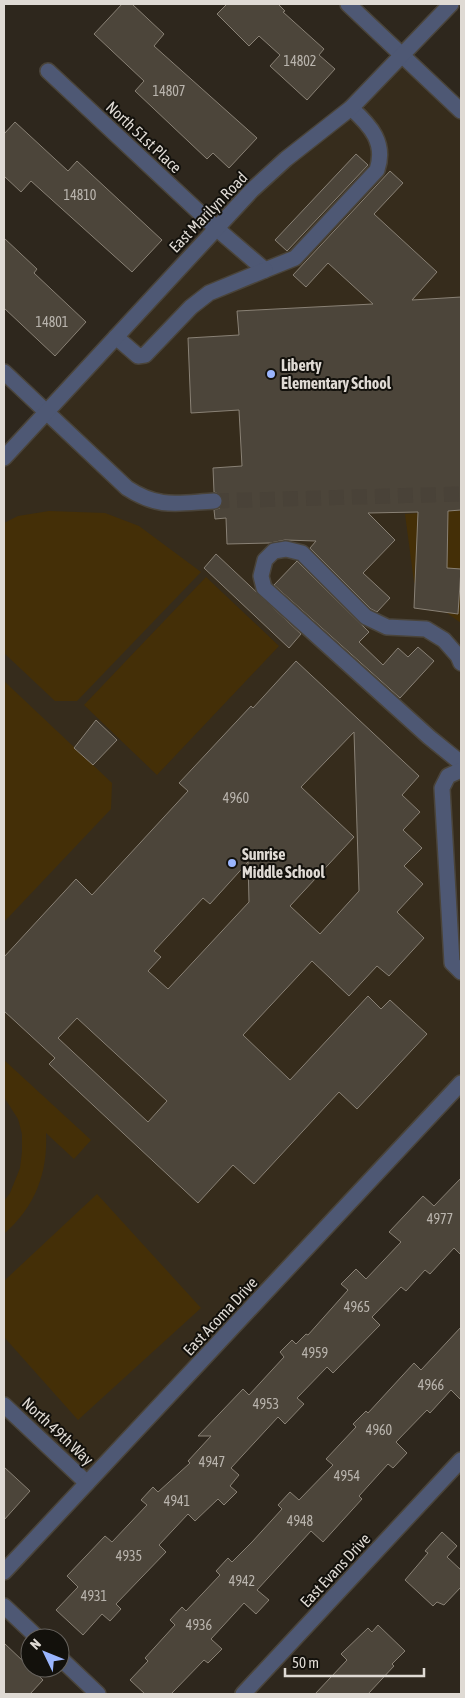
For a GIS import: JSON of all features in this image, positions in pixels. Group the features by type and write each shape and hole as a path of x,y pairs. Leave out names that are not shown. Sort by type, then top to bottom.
{"street":[{"path":"348,4 461,111"},
{"name":"East Marilyn Road","path":"4,458 216,228 286,159 351,108 451,4"},
{"name":"North 51st Place","path":"48,71 216,228 265,270"},
{"path":"116,337 138,356 145,355 191,307 209,294 295,258 377,170 381,156 378,141 364,119 351,108"},
{"path":"4,372 127,488 146,500 172,504 214,501"},
{"path":"461,663 458,656 444,640 426,629 387,627 366,617 302,552 286,549 274,551 265,560 261,576 264,588 429,737 461,763"},
{"path":"461,770 448,776 442,788 452,963 461,972"},
{"name":"East Acoma Drive","path":"4,1572 461,1083"},
{"name":"North 49th Way","path":"4,1405 88,1483"},
{"name":"East Evans Drive","path":"243,1694 458,1469"},
{"path":"4,1606 27,1628"},
{"path":"70,1667 98,1694"}],"shaded area":[{"name":"Sunrise Middle School","path":"403,55 461,111 461,1083 87,1483 4,1404 4,458 216,228"},
{"path":"461,510 461,623 426,598 414,582 405,514"},
{"path":"49,511 105,513 139,526 201,572 77,701 55,701 4,653 4,523 18,516"},
{"path":"206,577 279,646 157,775 84,705"},
{"path":"4,681 112,783 111,809 4,922"},
{"path":"4,1060 91,1140 74,1159 46,1133 45,1162 37,1188 24,1212 4,1234 4,1201 10,1193 20,1168 22,1134 18,1119 4,1097"},
{"path":"97,1194 201,1308 78,1420 4,1337 4,1281"}],"building":[{"path":"122,4 132,4 164,34 154,46 257,138 229,168 213,153 207,159 135,91 144,81 94,34"},
{"path":"227,4 278,4 285,11 283,12 324,49 319,55 335,69 307,100 270,66 280,55 259,36 249,46 217,14"},
{"path":"15,122 68,171 77,161 162,240 132,272 31,181 21,192 4,176 4,134"},
{"path":"356,154 368,165 287,251 275,240"},
{"path":"390,171 403,183 374,214 437,272 412,300 461,297 461,510 448,511 447,568 461,569 458,614 414,608 418,512 368,513 395,540 363,573 390,598 377,612 371,609 310,548 316,541 285,540 270,543 227,544 226,518 215,519 214,510 220,508 223,501 221,495 214,492 213,468 242,466 239,410 191,413 188,338 239,335 237,311 373,304 328,263 306,287 293,275"},
{"path":"4,238 37,269 34,273 86,322 55,356 4,308"},
{"path":"216,554 301,634 289,648 204,568"},
{"path":"297,561 369,632 359,642 383,665 398,648 408,657 418,647 434,661 400,698 274,585"},
{"path":"296,661 419,776 402,795 420,812 403,830 422,848 404,866 423,884 397,912 424,938 389,976 377,966 349,996 312,961 243,1035 290,1080 368,996 381,1009 390,1000 427,1034 357,1109 339,1092 254,1184 233,1165 198,1203 49,1064 55,1058 4,1011 4,957 76,879 92,895 188,791 179,783 251,706 253,708","holes":["354,732 359,891 320,934 290,906 354,837 301,787","248,862 249,902 168,989 148,971 161,957 154,951 203,898 210,904","77,1018 167,1101 148,1122 58,1038"]},
{"path":"96,720 117,740 93,765 74,748"},
{"path":"461,1178 461,1255 454,1248 430,1274 425,1270 406,1291 401,1287 372,1317 380,1325 333,1373 327,1367 297,1398 304,1404 285,1424 278,1417 231,1468 239,1475 230,1486 237,1492 224,1505 218,1499 195,1521 188,1514 159,1545 166,1552 116,1604 121,1609 110,1621 102,1614 83,1635 56,1610 78,1587 67,1576 105,1536 112,1542 147,1505 141,1500 153,1487 158,1492 190,1463 188,1461 211,1436 198,1436 243,1389 249,1395 284,1357 280,1352 292,1340 296,1344 306,1334 308,1335 348,1290 341,1284 356,1269 366,1279 401,1242 389,1232 423,1196 434,1206"},
{"path":"461,1327 461,1400 451,1390 430,1413 427,1410 396,1442 407,1453 393,1468 388,1464 359,1496 362,1499 323,1542 311,1531 257,1590 269,1600 256,1614 244,1603 211,1639 222,1649 208,1663 204,1660 171,1694 145,1694 130,1680 148,1661 145,1658 175,1625 170,1620 182,1607 186,1611 220,1575 216,1571 228,1558 232,1562 252,1542 282,1509 278,1505 290,1492 299,1500 333,1465 326,1459 356,1427 353,1424 366,1411 368,1413 414,1363 421,1370"},
{"path":"4,1467 30,1491 4,1520"},
{"path":"442,1532 457,1546 447,1557 461,1570 461,1587 444,1605 437,1602 433,1606 405,1580 428,1553 425,1551"},
{"path":"378,1625 405,1651 392,1664 394,1666 368,1694 315,1694 347,1660 341,1654 368,1628 372,1632"},
{"path":"4,1643 20,1658 20,1678 41,1678 43,1680 30,1694 4,1694"}],"tunnel":[{"path":"214,501 461,494"}],"place":[{"name":"Liberty Elementary School","path":"271,374"},
{"name":"Sunrise Middle School","path":"232,863"}]}
